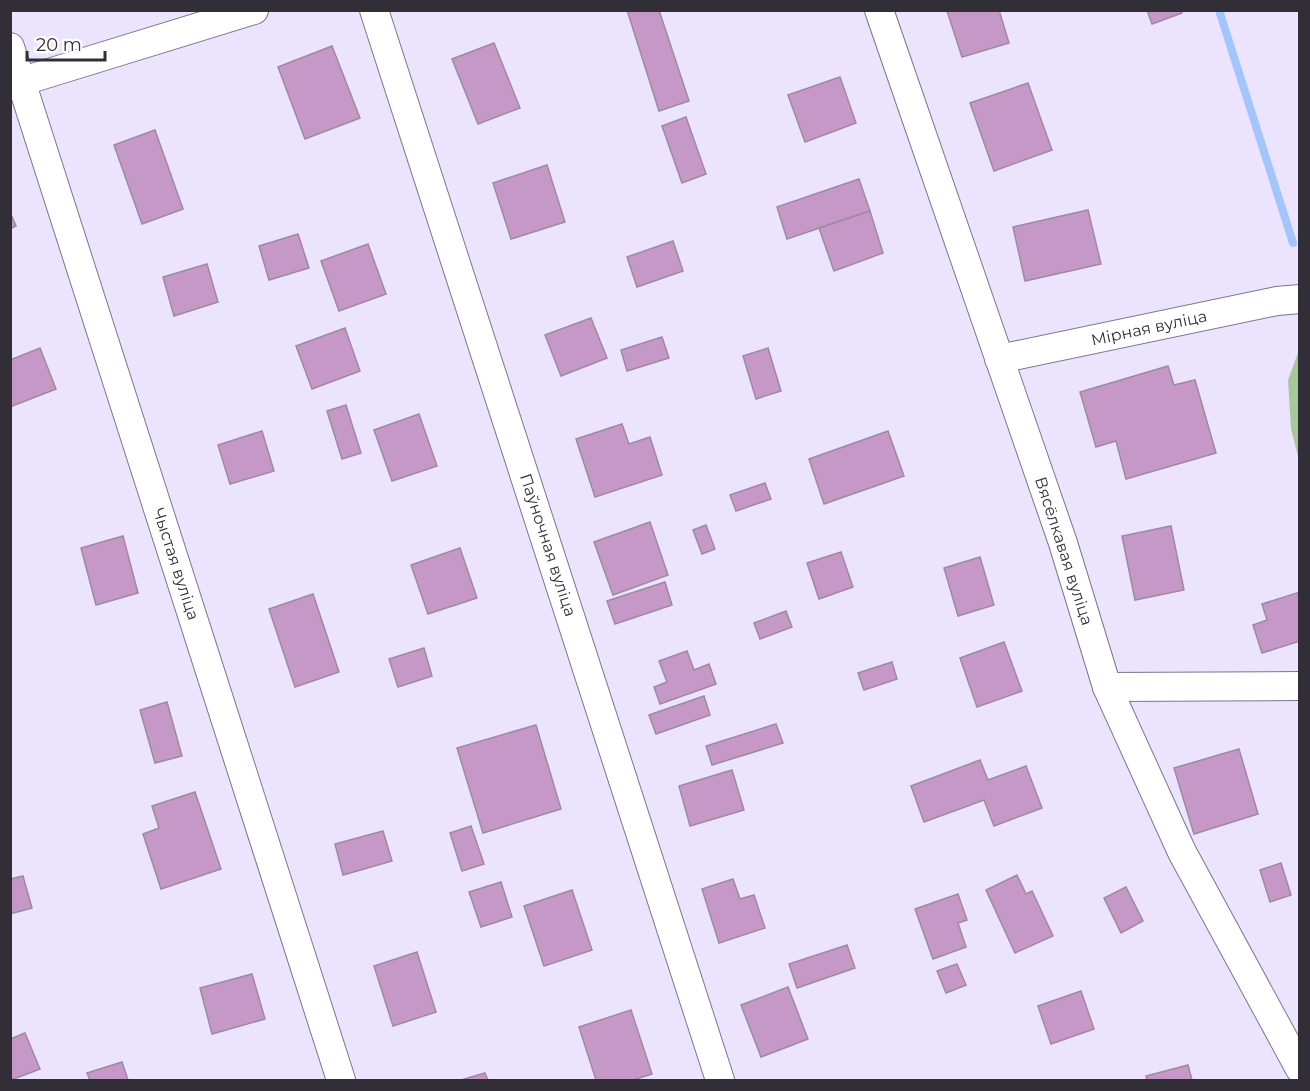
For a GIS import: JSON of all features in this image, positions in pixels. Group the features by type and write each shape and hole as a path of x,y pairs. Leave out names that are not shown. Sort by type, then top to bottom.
{"street":[{"path":"16,83 254,10"},
{"name":"Паўночная вуліца","path":"374,10 720,1080"},
{"name":"Вясёлкавая вуліца","path":"879,10 1063,543 1107,687 1182,852 1299,1069"},
{"name":"Чыстая вуліца","path":"10,47 16,83 341,1080"},
{"name":"Мірная вуліца","path":"999,359 1277,301 1299,299"},
{"path":"1107,687 1299,686"}],"green space":[{"path":"1299,350 1299,460 1291,429 1288,380"}],"building":[{"path":"627,10 659,10 689,101 659,111"},
{"path":"999,10 1009,43 962,57 947,11"},
{"path":"1147,10 1181,10 1182,13 1152,24"},
{"path":"494,43 520,108 478,124 452,59"},
{"path":"332,46 360,118 305,139 278,67"},
{"path":"840,77 856,123 805,142 788,95"},
{"path":"1028,83 1052,150 994,171 970,103"},
{"path":"686,117 706,174 682,183 662,126"},
{"path":"155,130 183,209 142,224 114,145"},
{"path":"547,165 565,222 511,239 493,183"},
{"path":"859,179 870,211 787,239 777,207"},
{"path":"1088,210 1101,264 1025,281 1013,227"},
{"path":"870,211 883,253 834,271 819,228"},
{"path":"10,212 16,226 10,229"},
{"path":"298,234 309,268 269,280 259,246"},
{"path":"673,241 683,271 637,287 627,257"},
{"path":"368,244 386,294 339,311 321,261"},
{"path":"207,264 218,302 174,316 163,277"},
{"path":"591,318 607,358 561,376 545,335"},
{"path":"345,328 360,371 312,389 296,346"},
{"path":"662,337 669,358 627,371 621,350"},
{"path":"40,348 56,389 10,407 10,360"},
{"path":"768,348 781,391 756,399 743,356"},
{"path":"1168,366 1174,385 1195,380 1216,453 1126,479 1116,441 1096,447 1080,392"},
{"path":"346,405 361,453 342,459 327,411"},
{"path":"419,414 437,466 392,481 374,430"},
{"path":"622,424 629,444 650,437 662,475 595,497 576,439"},
{"path":"262,431 274,471 230,484 218,445"},
{"path":"888,431 904,476 824,504 809,459"},
{"path":"765,483 771,499 736,511 730,495"},
{"path":"650,522 668,575 613,595 594,542"},
{"path":"706,525 715,549 702,554 693,530"},
{"path":"1171,526 1184,590 1135,600 1122,536"},
{"path":"123,536 138,593 96,605 81,548"},
{"path":"460,548 477,598 428,614 411,565"},
{"path":"841,552 853,587 819,599 807,563"},
{"path":"980,557 994,605 958,616 944,568"},
{"path":"665,582 672,605 615,624 607,601"},
{"path":"1300,592 1300,641 1262,653 1253,625 1267,620 1262,604"},
{"path":"313,594 339,672 295,687 269,609"},
{"path":"786,611 792,627 760,639 754,623"},
{"path":"1004,642 1022,691 977,707 960,658"},
{"path":"424,648 432,676 398,687 389,659"},
{"path":"687,651 694,670 709,664 716,684 660,704 654,687 667,682 659,661"},
{"path":"892,662 897,679 864,690 858,673"},
{"path":"704,696 710,715 656,734 649,715"},
{"path":"167,702 182,756 155,763 140,710"},
{"path":"776,724 783,743 712,765 706,746"},
{"path":"536,725 561,809 483,833 457,748"},
{"path":"1239,749 1258,814 1194,834 1174,768"},
{"path":"980,760 988,780 1026,766 1042,808 994,826 984,800 924,822 911,786"},
{"path":"732,770 744,810 690,826 679,786"},
{"path":"195,792 221,869 161,889 143,834 159,828 152,806"},
{"path":"471,826 484,864 462,871 450,833"},
{"path":"383,831 392,861 343,875 335,844"},
{"path":"1281,863 1291,895 1270,902 1260,870"},
{"path":"1017,875 1026,894 1032,891 1053,936 1015,953 986,890"},
{"path":"23,876 32,908 10,914 10,879"},
{"path":"733,879 740,899 754,895 765,928 719,943 702,889"},
{"path":"501,882 512,917 481,927 469,892"},
{"path":"1126,887 1143,921 1121,933 1104,898"},
{"path":"572,890 592,950 544,966 524,906"},
{"path":"958,894 967,920 958,923 966,947 933,959 915,909"},
{"path":"847,945 855,968 797,988 789,964"},
{"path":"417,952 436,1012 393,1026 374,966"},
{"path":"957,964 966,985 946,993 937,971"},
{"path":"252,974 265,1019 212,1034 200,988"},
{"path":"788,987 808,1039 761,1057 741,1005"},
{"path":"1081,991 1094,1029 1051,1044 1038,1006"},
{"path":"631,1010 652,1074 633,1080 596,1080 579,1027"},
{"path":"25,1033 40,1069 11,1080 10,1039"},
{"path":"122,1062 128,1080 90,1080 87,1073"},
{"path":"1188,1065 1192,1080 1147,1080 1146,1076"},
{"path":"485,1073 488,1080 461,1080"}],"waterway":[{"path":"1219,10 1293,243"}]}
